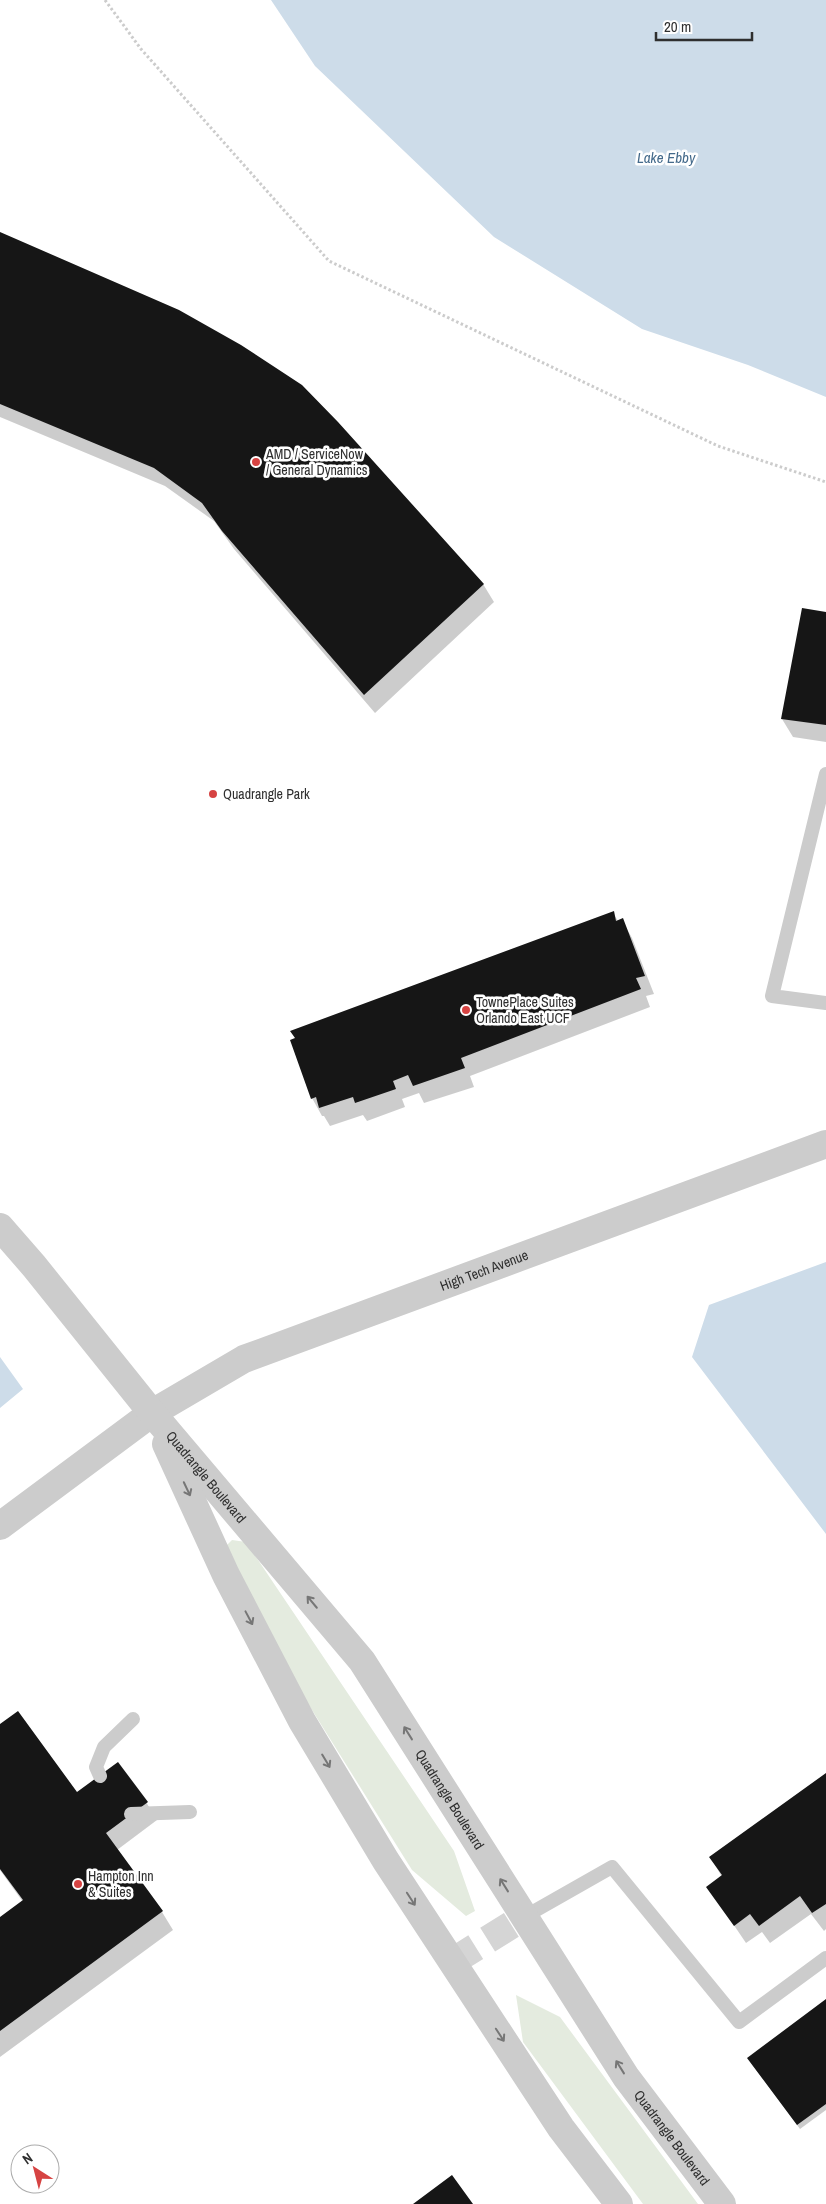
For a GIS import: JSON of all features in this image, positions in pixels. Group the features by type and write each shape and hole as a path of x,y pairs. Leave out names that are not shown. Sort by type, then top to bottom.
{"street":[{"name":"High Tech Avenue","path":"0,1526 152,1413 244,1359 826,1144"},
{"name":"Quadrangle Boulevard","path":"0,1226 152,1413 362,1661 626,2077 722,2204"},
{"name":"Quadrangle Boulevard","path":"152,1413 226,1575 302,1721 386,1861 457,1970 561,2128 619,2204"}],"lane":[{"path":"826,774 772,996 826,1003"},
{"path":"100,1776 96,1767 104,1747 133,1719"},
{"path":"131,1814 190,1812"},
{"path":"524,1917 612,1867 739,2022 826,1958"}],"path":[{"path":"105,0 141,49 329,261 718,446 826,482"}],"shaded area":[{"path":"232,1540 246,1542 454,1851 475,1911 466,1916 412,1870 307,1702 224,1548"},
{"path":"516,1995 560,2017 698,2204 643,2204 523,2042"}],"water":[{"name":"Lake Ebby","path":"271,0 826,0 826,397 748,365 642,329 494,237 315,66"},
{"path":"826,1262 826,1534 692,1357 709,1305"},
{"path":"0,1357 23,1389 0,1408"}],"building":[{"name":"AMD / ServiceNow / General Dynamics","path":"0,232 179,310 241,345 302,385 338,422 484,584 364,695 222,531 202,503 154,468 0,404"},
{"path":"802,608 826,612 826,725 781,719"},
{"name":"TownePlace Suites Orlando East UCF","path":"614,911 616,921 623,918 645,976 636,978 641,989 461,1058 465,1068 413,1086 408,1075 393,1081 396,1089 355,1103 353,1097 319,1108 316,1097 311,1099 290,1040 295,1038 290,1031"},
{"name":"Hampton Inn & Suites","path":"18,1711 77,1792 118,1762 148,1802 106,1833 163,1911 0,2031 0,1917 23,1900 0,1869 0,1724"},
{"path":"826,1773 826,1904 812,1913 800,1896 759,1926 750,1914 734,1926 706,1887 722,1875 709,1857"},
{"path":"826,1999 826,2104 797,2125 747,2058"},
{"path":"452,2175 473,2204 413,2204"}],"tunnel":[{"path":"452,1962 524,1917"}],"place":[{"name":"AMD / ServiceNow / General Dynamics","path":"256,462"},
{"name":"Quadrangle Park","path":"213,794"},
{"name":"TownePlace Suites Orlando East UCF","path":"466,1010"},
{"name":"Hampton Inn & Suites","path":"78,1884"}]}
